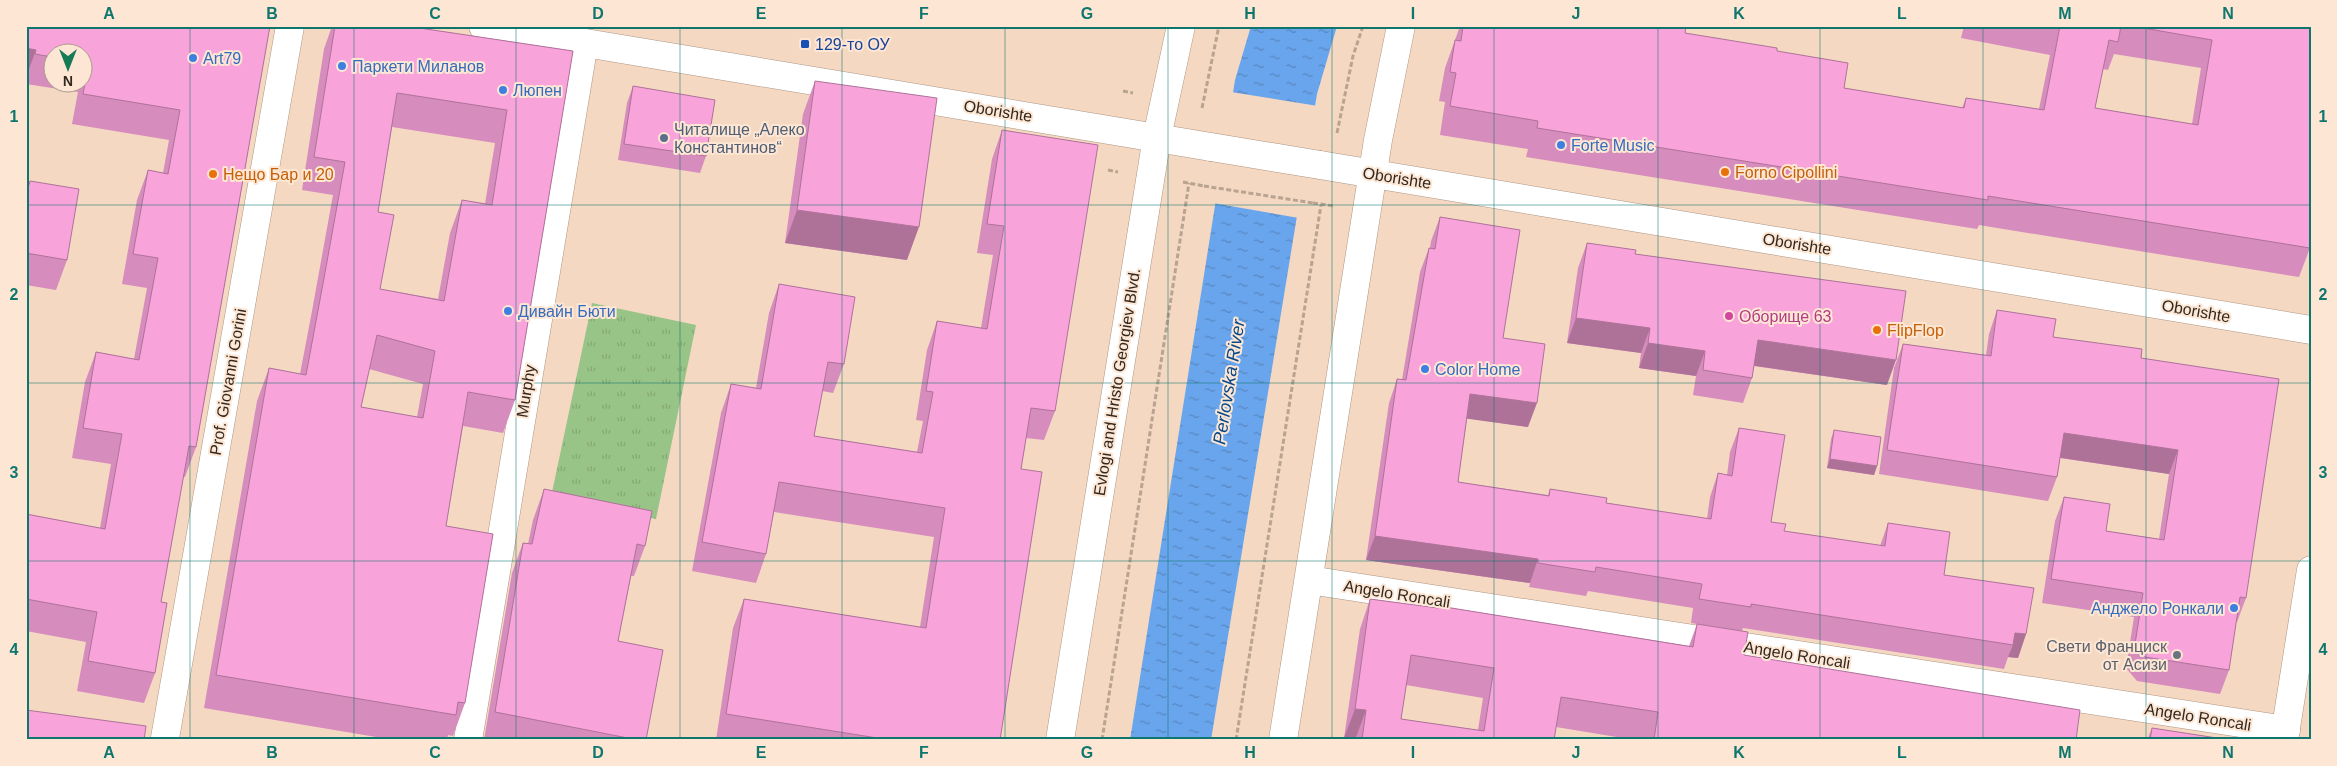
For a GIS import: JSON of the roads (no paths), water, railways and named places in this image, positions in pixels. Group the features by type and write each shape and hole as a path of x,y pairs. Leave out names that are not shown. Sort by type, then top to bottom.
{"street":[{"name":"Prof. Giovanni Gorini","path":"170,739 290,26"},
{"name":"Oborishte","path":"483,26 2311,330"},
{"name":"Evlogi and Hristo Georgiev Blvd.","path":"1060,740 1157,137 1181,26"},
{"path":"1284,740 1373,174 1401,26"},
{"name":"Murphy","path":"468,740 584,43"},
{"path":"2285,735 2311,570"},
{"name":"Angelo Roncali","path":"1309,580 2285,735"},
{"path":"135,735 170,739"}],"water":[{"name":"Perlovska River","path":"1251,26 1337,26 1317,94 1211,740 1130,740 1235,80"}],"place":[{"name":"129-то ОУ","path":"805,44"},
{"name":"Art79","path":"193,58"},
{"name":"Паркети Миланов","path":"342,66"},
{"name":"Люпен","path":"503,90"},
{"name":"Читалище „Алеко Константинов“","path":"664,138"},
{"name":"Forte Music","path":"1561,145"},
{"name":"Forno Cipollini","path":"1725,172"},
{"name":"Нещо Бар и 20","path":"213,174"},
{"name":"Дивайн Бюти","path":"508,311"},
{"name":"Оборище 63","path":"1729,316"},
{"name":"FlipFlop","path":"1877,330"},
{"name":"Color Home","path":"1425,369"},
{"name":"Анджело Ронкали","path":"2234,608"},
{"name":"Свети Франциск от Асизи","path":"2177,655"}]}
